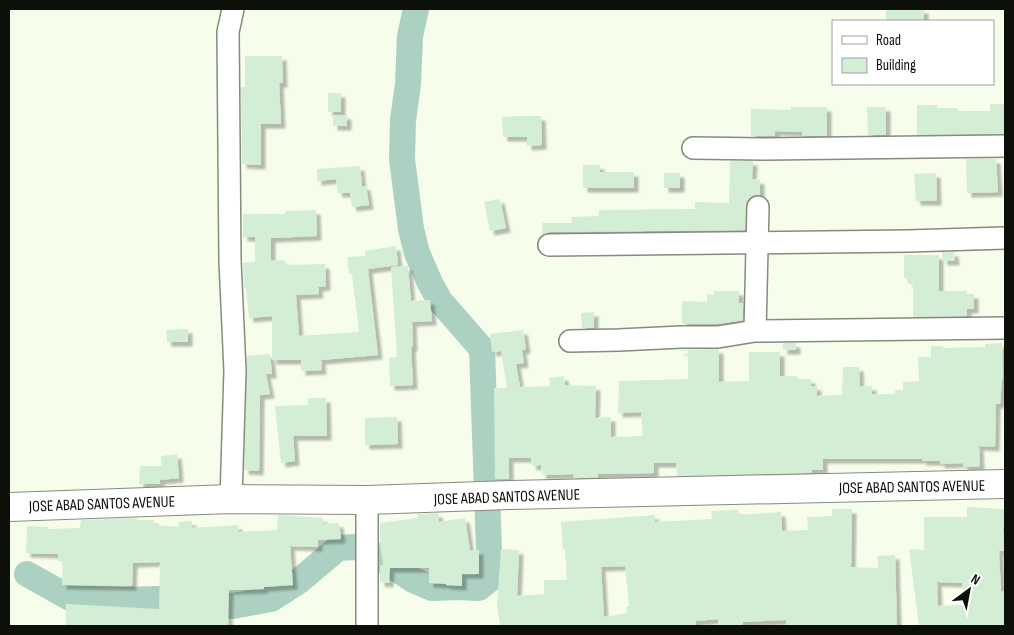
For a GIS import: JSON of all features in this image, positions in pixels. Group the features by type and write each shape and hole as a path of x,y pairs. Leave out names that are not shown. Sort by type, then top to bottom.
{"highway":[{"name":"JOSE ABAD SANTOS AVENUE","path":"9,507 231,499 367,500 1005,484"}],"street":[{"path":"231,499 235,371 230,261 228,32 233,9"},
{"path":"693,148 1005,146"},
{"path":"755,331 758,207"},
{"path":"549,245 1005,238"},
{"path":"570,341 718,337 755,331 1005,328"},
{"path":"367,500 367,626"}],"building":[{"path":"886,9 924,9 924,20 886,20"},
{"path":"245,56 282,56 283,83 279,83 281,124 261,124 261,165 242,164 241,87 245,87"},
{"path":"328,93 341,93 341,112 328,112"},
{"path":"990,104 1005,104 1005,134 917,135 917,105 937,105 937,108 958,108 958,111 990,111"},
{"path":"791,107 827,107 827,136 802,136 802,132 775,131 775,136 751,136 751,109 791,110"},
{"path":"867,107 886,107 886,135 868,135"},
{"path":"333,115 347,115 347,126 333,126"},
{"path":"541,116 542,145 527,146 527,137 503,137 502,117"},
{"path":"966,159 996,159 998,192 967,193"},
{"path":"730,161 753,161 752,179 760,180 760,195 752,196 747,201 745,230 549,232 542,235 542,223 572,223 571,217 599,216 599,210 695,209 695,202 729,203"},
{"path":"583,165 600,165 600,172 634,172 634,188 583,188"},
{"path":"360,166 362,186 366,186 369,205 352,207 350,193 338,193 336,179 317,181 317,169"},
{"path":"664,173 680,173 680,188 664,188"},
{"path":"936,173 937,201 916,201 914,174"},
{"path":"500,199 506,228 490,231 484,202"},
{"path":"316,210 317,236 271,238 271,261 285,260 285,265 325,264 326,286 318,287 319,294 296,295 299,336 359,332 352,273 349,274 347,257 365,256 365,251 396,246 398,265 368,269 378,355 321,360 322,370 301,371 301,360 272,360 272,316 249,318 246,288 244,288 243,263 255,262 255,237 243,237 243,214 285,214 285,211"},
{"path":"942,252 954,252 955,261 943,261"},
{"path":"904,255 939,255 939,291 967,291 966,294 974,294 974,309 967,309 967,316 913,317 913,284 909,284 909,278 904,278"},
{"path":"408,266 411,301 430,300 432,321 412,322 413,385 390,386 389,358 397,357 391,267"},
{"path":"714,291 739,291 739,303 743,303 743,320 717,324 682,324 682,301 707,302 707,294 714,295"},
{"path":"594,312 594,328 582,328 581,313"},
{"path":"188,329 188,342 167,342 166,330"},
{"path":"523,330 526,349 522,350 524,363 516,364 520,387 550,386 549,378 564,376 565,385 596,386 595,418 611,417 611,437 643,436 641,412 618,413 619,381 688,379 688,351 680,350 719,349 719,382 749,381 749,352 780,352 780,376 797,376 797,379 811,379 811,386 817,386 817,396 842,395 843,367 859,367 860,386 872,386 872,394 895,394 895,390 903,390 903,382 919,381 918,357 931,357 931,346 943,346 943,348 985,347 985,344 1002,343 1003,379 1000,404 996,404 995,447 979,446 980,466 963,467 963,463 940,464 940,461 922,461 922,459 823,459 823,470 812,470 812,472 804,473 677,476 676,463 654,463 654,473 598,474 598,477 573,478 573,474 542,475 541,465 532,466 531,458 509,458 509,479 495,479 494,388 507,388 501,351 492,352 490,334"},
{"path":"783,343 796,343 796,350 783,350"},
{"path":"270,354 272,374 266,374 270,394 260,395 259,471 244,470 247,356"},
{"path":"308,398 326,398 327,436 293,436 295,461 281,463 275,406 308,405"},
{"path":"397,417 398,444 365,445 365,418"},
{"path":"177,454 179,478 160,480 160,484 139,484 140,466 162,466 161,456"},
{"path":"967,507 1005,509 1005,528 1003,528 1004,551 999,551 1001,592 1005,591 1005,626 919,626 909,549 924,550 924,517 967,517","holes":["937,582 962,583 963,605 938,606"]},
{"path":"832,509 852,509 851,567 878,568 877,556 895,555 897,626 786,626 786,620 743,622 743,626 719,626 718,619 696,621 696,626 500,626 497,603 501,549 519,550 517,596 544,594 544,580 567,580 561,522 655,515 655,522 712,519 711,511 738,510 738,515 781,512 782,531 808,530 807,517 832,516","holes":["625,566 629,606 626,607 627,613 604,617 601,567"]},
{"path":"438,513 439,522 465,518 470,550 479,550 479,574 462,574 462,586 446,585 429,583 429,568 390,568 389,583 380,582 380,565 383,565 380,545 380,523 418,518 418,514"},
{"path":"278,515 323,518 324,524 339,523 341,539 318,540 318,547 290,546 293,585 264,587 264,589 229,590 228,626 66,626 66,604 159,609 160,562 133,563 132,586 62,585 63,561 58,561 58,554 26,553 27,526 48,527 48,529 80,528 81,520 137,518 137,520 154,520 154,525 179,527 178,522 192,521 192,528 238,525 239,532 277,530"}],"waterway":[{"path":"369,553 377,556 413,580 432,588 479,588 490,579 482,349 440,301 417,253 411,229 402,159 403,120 408,84 410,36 416,9"},
{"path":"27,574 70,598 158,599 233,606 271,599 299,581 338,548 356,547 364,550"}]}
